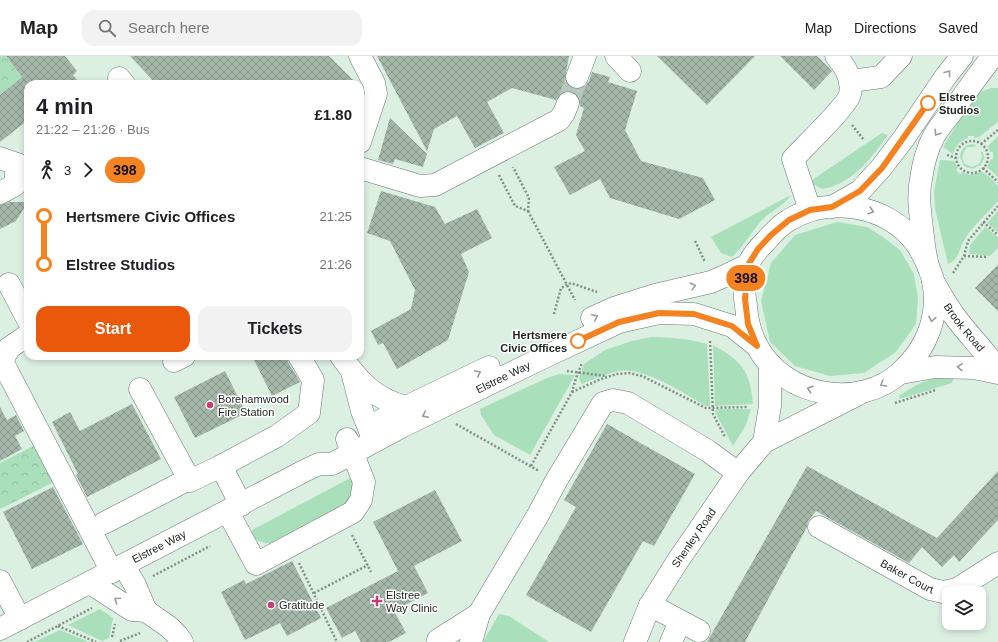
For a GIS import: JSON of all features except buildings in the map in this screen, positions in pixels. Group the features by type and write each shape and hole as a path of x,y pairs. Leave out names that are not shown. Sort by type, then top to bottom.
{"main road":[{"path":"360,56 374,83 376,94 364,130"},
{"path":"577,77 585,56"},
{"path":"810,210 793,159 810,142 850,96 851,81 845,66 836,56"},
{"path":"851,81 881,78 902,56"},
{"path":"962,56 882,168 860,191 832,207 810,210 789,220 771,235 758,249 748,265 746,278 748,324 757,346 770,364 790,381 811,390 837,395 863,392 879,387 901,373 914,359 926,341 932,322 937,273 920,209 920,182 925,158 934,136 993,64"},
{"path":"364,169 420,186 435,185 559,120 568,103"},
{"path":"0,193 15,185 15,160"},
{"name":"Brook Road","path":"832,207 857,207 880,214 900,227 916,243 937,273 954,316 973,340 989,356 998,372"},
{"name":"Elstree Way","path":"371,434 406,407 614,308 655,295 711,282 727,276 748,265"},
{"path":"9,284 24,312"},
{"name":"Elstree Way","path":"0,629 319,464 332,464 350,446 371,434 536,361 619,322 659,313 694,314 732,326 757,346"},
{"path":"24,338 9,348 2,361 118,569 135,585 145,621"},
{"path":"104,523 189,479 190,481 221,466 277,436 309,413 313,380 301,360"},
{"path":"346,364 375,394 393,403 406,407"},
{"path":"346,364 371,434"},
{"path":"764,442 770,406 770,364"},
{"name":"Brook Road","path":"901,373 935,367 974,368 998,372"},
{"path":"140,389 189,479"},
{"name":"Shenley Road","path":"635,642 650,605 677,562 738,473 764,442 863,392"},
{"path":"471,642 479,614 603,403 613,400 628,403 708,451 738,473"},
{"path":"221,466 234,508 256,564 353,512 361,500 364,482 350,446"},
{"name":"Baker Court","path":"819,527 930,589 943,592 957,589 998,563"},
{"path":"0,581 20,619"},
{"path":"90,582 132,610 145,621 169,627 182,642"},
{"path":"650,605 690,626 671,642"},
{"path":"441,641 479,614"}],"path":[{"path":"981,144 998,130"},
{"path":"972,141 981,144 985,148 988,158 983,168 976,172 967,172 960,166 956,158 959,148 962,145 972,141"},
{"path":"497,152 515,206 528,211"},
{"path":"497,152 530,198 528,211 575,300"},
{"path":"983,168 998,182"},
{"path":"964,256 968,241 998,206"},
{"path":"983,222 998,235"},
{"path":"695,241 708,268"},
{"path":"937,273 964,256 988,257"},
{"path":"554,314 561,288 571,284 597,292"},
{"path":"710,340 713,414 727,440"},
{"path":"531,466 572,392 583,361"},
{"path":"565,371 610,376"},
{"path":"572,392 610,376 629,373 642,376 706,408 748,407"},
{"path":"895,403 937,389"},
{"path":"450,420 556,481"},
{"path":"343,517 371,572"},
{"path":"290,545 337,642"},
{"path":"314,593 368,566"},
{"path":"27,642 99,605"},
{"path":"112,637 117,618"},
{"path":"120,641 145,621"},
{"path":"58,626 96,642"}],"green space":[{"path":"0,56 6,56 22,77 0,95"},
{"path":"991,88 998,88 998,122 979,137 974,138 974,136 968,136 968,138 958,144 953,154 943,147 972,99 980,92"},
{"path":"882,133 888,135 868,161 852,176 843,182 822,189 809,182"},
{"path":"998,136 998,177 987,167 991,159 993,159 993,152 990,152 988,146"},
{"path":"972,144 976,145 975,147 968,147 963,153 963,160 965,164 972,167 979,164 982,157 981,152 983,152 984,158 981,165 972,169 964,166 960,157 963,148"},
{"path":"940,160 954,161 958,168 956,170 960,174 962,172 969,175 982,172 990,177 998,186 998,201 973,228 965,239 955,259 948,264 935,209 934,191"},
{"path":"791,195 785,202 762,220 732,257 721,253 711,237"},
{"path":"998,211 998,232 987,223"},
{"path":"837,222 867,227 900,250 914,274 918,298 916,324 896,352 864,373 830,376 795,366 770,342 761,301 771,263 795,235"},
{"path":"985,227 998,237 998,248 990,256 969,254 970,245"},
{"path":"651,337 666,337 707,344 710,406 706,406 664,382 641,373 630,371 610,373 582,384 579,379 584,364 605,350 632,341"},
{"path":"713,345 731,356 743,368 750,383 753,404 715,406"},
{"path":"559,374 575,375 530,455 494,435 481,415 480,409 547,378"},
{"path":"954,376 952,383 900,399 899,396 919,384 938,378"},
{"path":"718,409 751,409 746,425 733,446 716,414 715,411"},
{"path":"35,445 54,482 0,509 0,463"},
{"path":"354,476 352,496 344,505 278,543 264,542 251,536 252,530"},
{"path":"100,609 113,618 109,638 102,641 68,625"},
{"path":"499,614 509,616 549,642 483,642"},
{"path":"60,630 89,642 34,642"}],"tunnel":[{"path":"568,103 577,77"}],"bus line":[{"name":"398","path":"578,341 619,322 659,313 694,314 732,326 757,346 748,324 745,299 748,265 758,249 771,235 789,220 810,210 832,207 860,191 882,168 928,103"}],"place":[{"name":"Elstree Studios","path":"928,103"},
{"name":"Hertsmere Civic Offices","path":"578,341"},
{"name":"Borehamwood Fire Station","path":"210,405"},
{"name":"Elstree Way Clinic","path":"377,601"},
{"name":"Gratitude","path":"271,605"}]}
